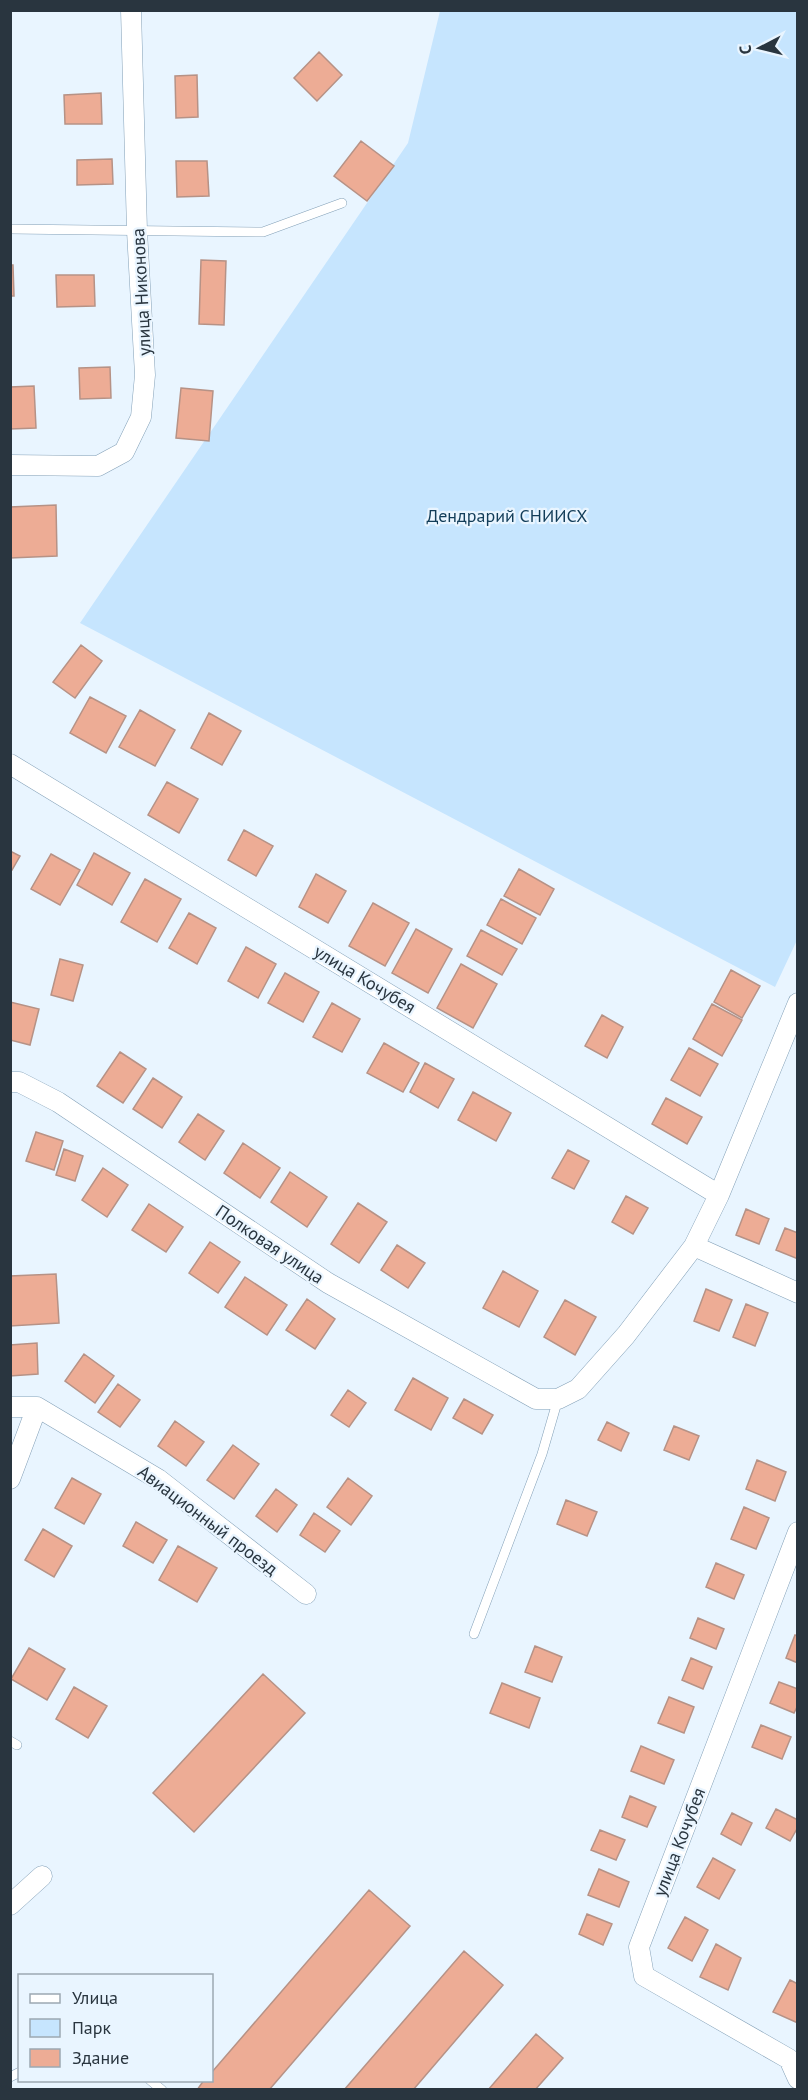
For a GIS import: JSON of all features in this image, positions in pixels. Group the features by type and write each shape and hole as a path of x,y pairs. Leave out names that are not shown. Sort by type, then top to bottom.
{"street":[{"name":"улица Никонова","path":"10,465 98,466 124,452 141,417 145,375 137,231 131,10"},
{"name":"улица Кочубея","path":"10,764 719,1195"},
{"path":"558,1399 578,1389 619,1343 694,1246 719,1195 798,1003"},
{"name":"Полковая улица","path":"10,1082 19,1082 58,1102 328,1283 536,1399 558,1399"},
{"path":"694,1246 798,1293"},
{"path":"10,1407 37,1407 10,1479"},
{"name":"Авиационный проезд","path":"37,1407 158,1479 306,1594"},
{"name":"улица Кочубея","path":"798,1532 639,1947 644,1976 789,2059 798,2079"},
{"path":"10,1905 42,1876"}],"lane":[{"path":"10,229 264,232 342,203"},
{"path":"474,1634 542,1454 558,1399"}],"green space":[{"name":"Дендрарий СНИИСХ","path":"440,11 797,11 798,938 775,987 80,623 408,143"}],"building":[{"path":"319,52 342,75 317,101 294,78"},
{"path":"197,75 198,117 176,118 175,76"},
{"path":"101,93 102,124 65,124 64,95"},
{"path":"361,141 394,166 367,201 334,176"},
{"path":"112,159 113,184 77,185 77,160"},
{"path":"176,161 207,161 209,196 177,197"},
{"path":"201,260 226,261 224,325 199,324"},
{"path":"10,265 13,265 14,296 10,296"},
{"path":"56,275 94,275 95,306 57,307"},
{"path":"110,367 111,398 80,399 79,368"},
{"path":"34,386 36,428 10,429 10,387"},
{"path":"181,388 213,391 209,441 176,438"},
{"path":"56,505 57,556 10,558 10,507"},
{"path":"81,645 102,661 75,698 53,682"},
{"path":"90,697 126,716 106,753 70,733"},
{"path":"140,710 175,730 155,766 119,747"},
{"path":"209,713 241,731 222,765 191,748"},
{"path":"167,782 198,799 179,833 148,815"},
{"path":"244,830 273,846 256,876 228,860"},
{"path":"10,851 20,856 12,870 10,869"},
{"path":"94,853 130,873 112,905 77,885"},
{"path":"51,854 80,870 60,905 31,889"},
{"path":"519,869 554,889 540,915 504,896"},
{"path":"316,874 346,891 328,923 299,907"},
{"path":"145,879 181,899 157,942 121,922"},
{"path":"501,899 536,918 522,944 487,925"},
{"path":"373,903 409,923 385,966 349,946"},
{"path":"189,913 216,928 197,964 169,948"},
{"path":"416,929 452,949 428,993 392,973"},
{"path":"481,930 517,949 502,975 467,956"},
{"path":"246,947 276,964 258,998 228,981"},
{"path":"60,959 83,965 73,1001 51,995"},
{"path":"461,964 497,984 473,1028 437,1008"},
{"path":"731,970 760,986 742,1018 714,1002"},
{"path":"285,973 319,992 303,1022 268,1003"},
{"path":"10,1002 39,1009 30,1045 10,1040"},
{"path":"332,1003 360,1019 342,1052 313,1037"},
{"path":"712,1004 742,1020 722,1056 693,1039"},
{"path":"602,1015 623,1027 607,1058 585,1046"},
{"path":"384,1043 419,1063 403,1092 367,1073"},
{"path":"689,1048 718,1064 700,1096 671,1080"},
{"path":"120,1052 146,1069 123,1103 97,1086"},
{"path":"425,1063 454,1079 438,1108 410,1092"},
{"path":"153,1078 182,1097 162,1128 133,1109"},
{"path":"473,1092 511,1113 496,1141 458,1120"},
{"path":"666,1098 702,1117 687,1144 652,1124"},
{"path":"198,1114 224,1131 205,1160 179,1142"},
{"path":"36,1132 63,1141 54,1170 26,1161"},
{"path":"243,1143 280,1168 260,1198 224,1173"},
{"path":"64,1149 83,1156 75,1181 56,1175"},
{"path":"568,1150 589,1161 574,1189 552,1178"},
{"path":"103,1168 128,1185 107,1217 82,1200"},
{"path":"290,1172 327,1197 307,1227 271,1202"},
{"path":"626,1196 648,1208 633,1234 612,1222"},
{"path":"358,1203 387,1222 359,1263 331,1244"},
{"path":"149,1204 183,1227 166,1252 132,1230"},
{"path":"746,1209 769,1219 759,1244 736,1235"},
{"path":"785,1228 798,1233 798,1259 776,1250"},
{"path":"210,1242 240,1262 218,1293 189,1273"},
{"path":"397,1245 425,1263 408,1288 381,1270"},
{"path":"503,1271 538,1291 519,1327 483,1308"},
{"path":"56,1274 59,1323 10,1326 10,1276"},
{"path":"245,1277 287,1305 267,1335 225,1307"},
{"path":"706,1289 732,1300 719,1331 694,1321"},
{"path":"307,1299 335,1319 315,1349 286,1330"},
{"path":"565,1300 596,1317 575,1355 544,1337"},
{"path":"746,1304 768,1313 755,1346 733,1337"},
{"path":"37,1343 38,1374 10,1376 10,1345"},
{"path":"84,1354 114,1376 95,1403 65,1381"},
{"path":"413,1378 448,1398 431,1430 395,1410"},
{"path":"118,1384 140,1400 120,1427 98,1412"},
{"path":"348,1390 366,1403 349,1427 331,1415"},
{"path":"464,1399 493,1415 482,1434 453,1418"},
{"path":"175,1421 204,1442 186,1466 158,1446"},
{"path":"607,1422 629,1433 621,1451 598,1440"},
{"path":"674,1426 699,1436 689,1460 664,1450"},
{"path":"233,1445 259,1464 234,1499 207,1480"},
{"path":"757,1460 786,1472 775,1501 746,1489"},
{"path":"72,1478 101,1494 84,1524 55,1508"},
{"path":"348,1478 372,1496 351,1525 327,1507"},
{"path":"276,1489 297,1505 277,1532 256,1516"},
{"path":"566,1500 597,1512 587,1536 557,1524"},
{"path":"744,1507 769,1518 756,1549 731,1539"},
{"path":"314,1513 340,1531 325,1552 300,1535"},
{"path":"136,1522 167,1540 153,1563 123,1546"},
{"path":"43,1529 72,1546 54,1577 25,1560"},
{"path":"178,1546 217,1568 197,1602 159,1580"},
{"path":"716,1563 744,1575 734,1599 706,1587"},
{"path":"698,1618 724,1629 716,1649 690,1638"},
{"path":"795,1635 798,1636 798,1663 786,1658"},
{"path":"535,1646 562,1657 552,1682 525,1672"},
{"path":"29,1648 65,1669 47,1700 11,1679"},
{"path":"691,1658 712,1667 703,1689 682,1680"},
{"path":"263,1674 305,1713 194,1832 153,1793"},
{"path":"779,1682 798,1689 798,1705 794,1713 770,1703"},
{"path":"502,1683 540,1698 529,1728 490,1713"},
{"path":"74,1687 107,1706 88,1738 56,1719"},
{"path":"669,1697 694,1707 684,1733 658,1723"},
{"path":"761,1725 791,1737 782,1759 752,1747"},
{"path":"641,1746 674,1760 664,1784 631,1771"},
{"path":"630,1796 656,1807 647,1827 622,1817"},
{"path":"776,1809 798,1820 798,1827 790,1841 766,1828"},
{"path":"732,1813 752,1823 741,1845 721,1834"},
{"path":"600,1830 625,1840 616,1860 591,1850"},
{"path":"713,1858 735,1870 719,1899 697,1887"},
{"path":"599,1869 629,1882 619,1907 588,1895"},
{"path":"369,1890 410,1926 269,2090 197,2090 203,2082 213,2082 213,2071"},
{"path":"587,1914 612,1924 603,1945 579,1934"},
{"path":"685,1917 708,1930 692,1961 668,1948"},
{"path":"716,1944 741,1958 728,1990 700,1977"},
{"path":"464,1951 503,1985 413,2090 344,2090"},
{"path":"790,1980 798,1984 798,2023 773,2012"},
{"path":"536,2034 563,2058 535,2090 488,2090"}]}
